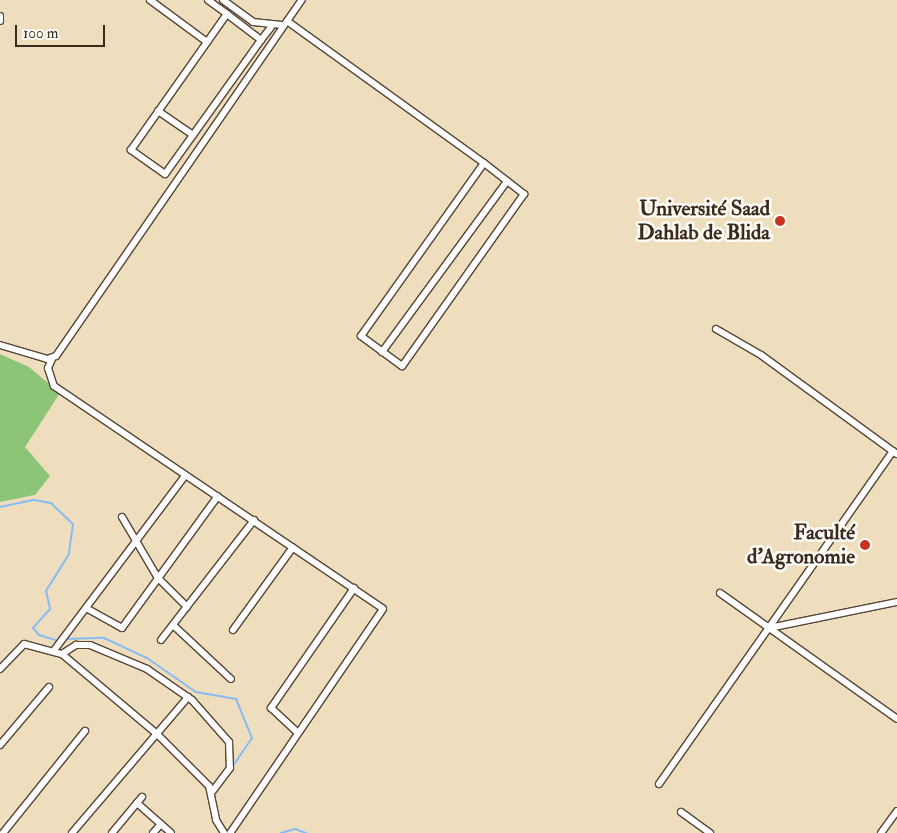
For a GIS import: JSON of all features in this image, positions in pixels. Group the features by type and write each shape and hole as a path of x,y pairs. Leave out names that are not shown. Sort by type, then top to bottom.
{"street":[{"path":"150,0 207,42"},
{"path":"208,0 261,40"},
{"path":"223,0 271,33"},
{"path":"227,14 131,150 165,174 261,40 284,23 302,0"},
{"path":"0,16 0,21"},
{"path":"230,833 383,609 218,496 184,477 54,386 48,368 52,358 271,33 284,23"},
{"path":"284,23 484,163 524,194 402,366 360,336 484,163"},
{"path":"158,111 193,135"},
{"path":"382,352 507,181"},
{"path":"659,784 895,452 761,354 716,330"},
{"path":"0,345 52,358"},
{"path":"55,649 184,477"},
{"path":"86,608 119,629 218,496"},
{"path":"122,517 158,578 187,607"},
{"path":"161,640 254,520"},
{"path":"232,630 293,547"},
{"path":"298,733 271,708 354,588"},
{"path":"720,593 897,719"},
{"path":"769,628 897,602"},
{"path":"173,625 231,679"},
{"path":"0,669 24,644 55,649 62,654 157,734 211,793 216,820 224,833"},
{"path":"62,654 76,645 90,645 146,669 188,697 229,742 230,768 211,793"},
{"path":"0,745 49,687"},
{"path":"72,833 188,697"},
{"path":"1,833 85,732"},
{"path":"112,833 142,797"},
{"path":"137,803 171,833"},
{"path":"881,833 897,811"},
{"path":"681,812 710,833"},
{"path":"153,833 161,824"}],"green space":[{"path":"0,354 29,367 60,393 25,447 50,476 35,495 0,502"}],"waterway":[{"path":"0,507 34,500 51,503 73,524 69,554 46,591 50,609 33,628 39,635 59,641"},
{"path":"66,639 104,638 147,658 196,692 236,699 252,738 213,795"},
{"path":"214,800 216,808"},
{"path":"281,833 295,829 306,833"}],"place":[{"name":"Université Saad Dahlab de Blida","path":"780,221"},
{"name":"Faculté d'Agronomie","path":"865,545"}]}
